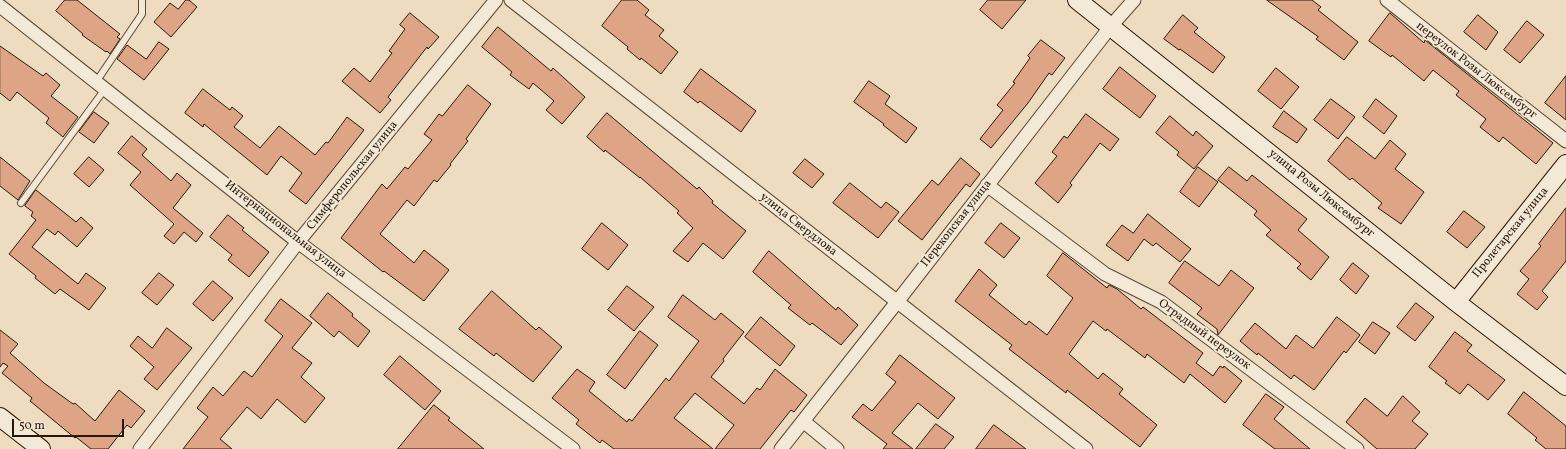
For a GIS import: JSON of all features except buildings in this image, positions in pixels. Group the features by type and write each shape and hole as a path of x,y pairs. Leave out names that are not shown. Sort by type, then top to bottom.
{"main road":[{"name":"улица Розы Люксембург","path":"1077,0 1456,302 1566,386"},
{"name":"Пролетарская улица","path":"1456,302 1566,164"},
{"path":"0,417 41,449"}],"street":[{"name":"Симферопольская улица","path":"140,449 298,242 496,0"},
{"name":"улица Свердлова","path":"511,0 1086,449"},
{"name":"Перекопская улица","path":"781,449 1111,26 1134,0"},
{"name":"переулок Розы Люксембург","path":"1387,0 1566,141"},
{"name":"Интернациональная улица","path":"0,6 298,242 573,449"},
{"name":"Отрадный переулок","path":"987,186 1105,274 1161,302 1357,449"},
{"path":"803,421 837,449"}],"lane":[{"path":"21,203 101,86 142,14 142,0"}]}
